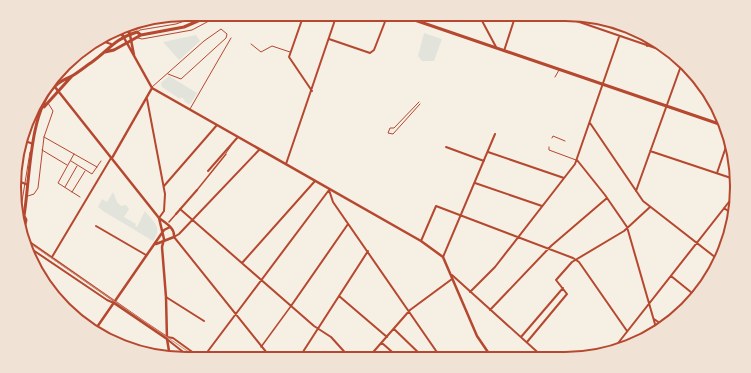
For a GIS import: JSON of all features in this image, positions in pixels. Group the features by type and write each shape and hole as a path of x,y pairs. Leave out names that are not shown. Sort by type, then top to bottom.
{"main road":[{"path":"105,52 114,50 141,35 184,27 198,21"},
{"path":"417,21 717,123"},
{"path":"43,108 72,76 105,52 111,44 123,36 137,32 141,35"},
{"path":"55,86 63,79 72,76"},
{"path":"25,223 26,220 24,216 32,150 36,127 45,101"}],"street":[{"path":"302,21 290,59 312,91"},
{"path":"286,165 335,21"},
{"path":"329,39 370,53 374,50 385,21"},
{"path":"482,21 496,48"},
{"path":"504,51 514,21"},
{"path":"576,21 655,48"},
{"path":"130,34 134,58"},
{"path":"123,36 152,88 421,241 443,257 452,275 538,352"},
{"path":"470,292 495,267 577,160 620,36"},
{"path":"106,42 111,44"},
{"path":"636,191 680,68"},
{"path":"54,87 159,218 174,232 174,237 266,352"},
{"path":"52,257 112,158 152,88"},
{"path":"147,98 164,186 164,208 159,218 163,243 167,338 169,351"},
{"path":"590,123 642,201 714,257"},
{"path":"164,186 217,125"},
{"path":"443,257 495,134"},
{"path":"208,171 237,137"},
{"path":"28,142 33,144"},
{"path":"446,147 484,161"},
{"path":"717,173 725,149"},
{"path":"156,244 163,243 180,234 260,150"},
{"path":"650,151 730,177"},
{"path":"488,152 564,178"},
{"path":"169,222 226,154"},
{"path":"577,160 607,198 627,227 655,324"},
{"path":"242,263 315,181"},
{"path":"21,182 27,185"},
{"path":"474,183 542,206"},
{"path":"329,190 333,202 437,352"},
{"path":"207,352 329,190"},
{"path":"490,310 549,248 607,198"},
{"path":"618,343 730,201"},
{"path":"421,241 436,206 577,259 627,331"},
{"path":"527,342 567,294 556,280 577,259 624,231 650,207"},
{"path":"724,208 728,211"},
{"path":"180,209 291,306 331,337 345,352"},
{"path":"261,347 348,224"},
{"path":"96,226 147,256"},
{"path":"98,326 156,244 162,232 170,227"},
{"path":"31,243 167,338 172,345 182,352"},
{"path":"34,251 106,300 114,302"},
{"path":"303,352 368,251"},
{"path":"452,275 452,279 477,336 488,352"},
{"path":"671,276 692,292"},
{"path":"374,352 409,311 452,279"},
{"path":"521,337 563,288"},
{"path":"339,296 354,312 386,337"},
{"path":"166,297 204,321"},
{"path":"654,319 659,322"},
{"path":"394,329 418,352"},
{"path":"167,338 173,338 192,352"},
{"path":"382,343 392,352"}],"lane":[{"path":"137,32 140,30 176,24 184,21"},
{"path":"138,38 142,39 192,30 209,21"},
{"path":"152,88 204,41 220,30 224,30 227,34 226,38 181,79 168,74"},
{"path":"190,109 231,38"},
{"path":"251,44 261,52 272,46 291,52"},
{"path":"555,77 560,70"},
{"path":"27,196 34,194 38,188 44,137 53,111 48,102"},
{"path":"419,102 394,128 390,128 388,133 393,134 420,104"},
{"path":"552,138 552,136 565,141"},
{"path":"44,137 97,168"},
{"path":"226,154 237,137"},
{"path":"549,147 550,150 577,160"},
{"path":"42,150 68,165"},
{"path":"75,154 58,181 59,185 80,197"},
{"path":"70,161 92,174 101,161"},
{"path":"64,188 78,166"},
{"path":"72,192 85,170"},
{"path":"22,207 27,185"}],"shaded area":[{"path":"424,33 442,39 434,61 422,61 418,56"},
{"path":"196,35 200,41 179,60 163,42"},
{"path":"169,76 197,93 191,103 188,104 181,97 180,99 162,87 161,83"},
{"path":"113,192 117,202 121,206 126,205 129,209 124,217 136,224 135,226 137,227 145,211 156,225 157,232 153,241 98,207 102,199 107,202"}],"tram line":[{"path":"32,245 189,352"}]}
